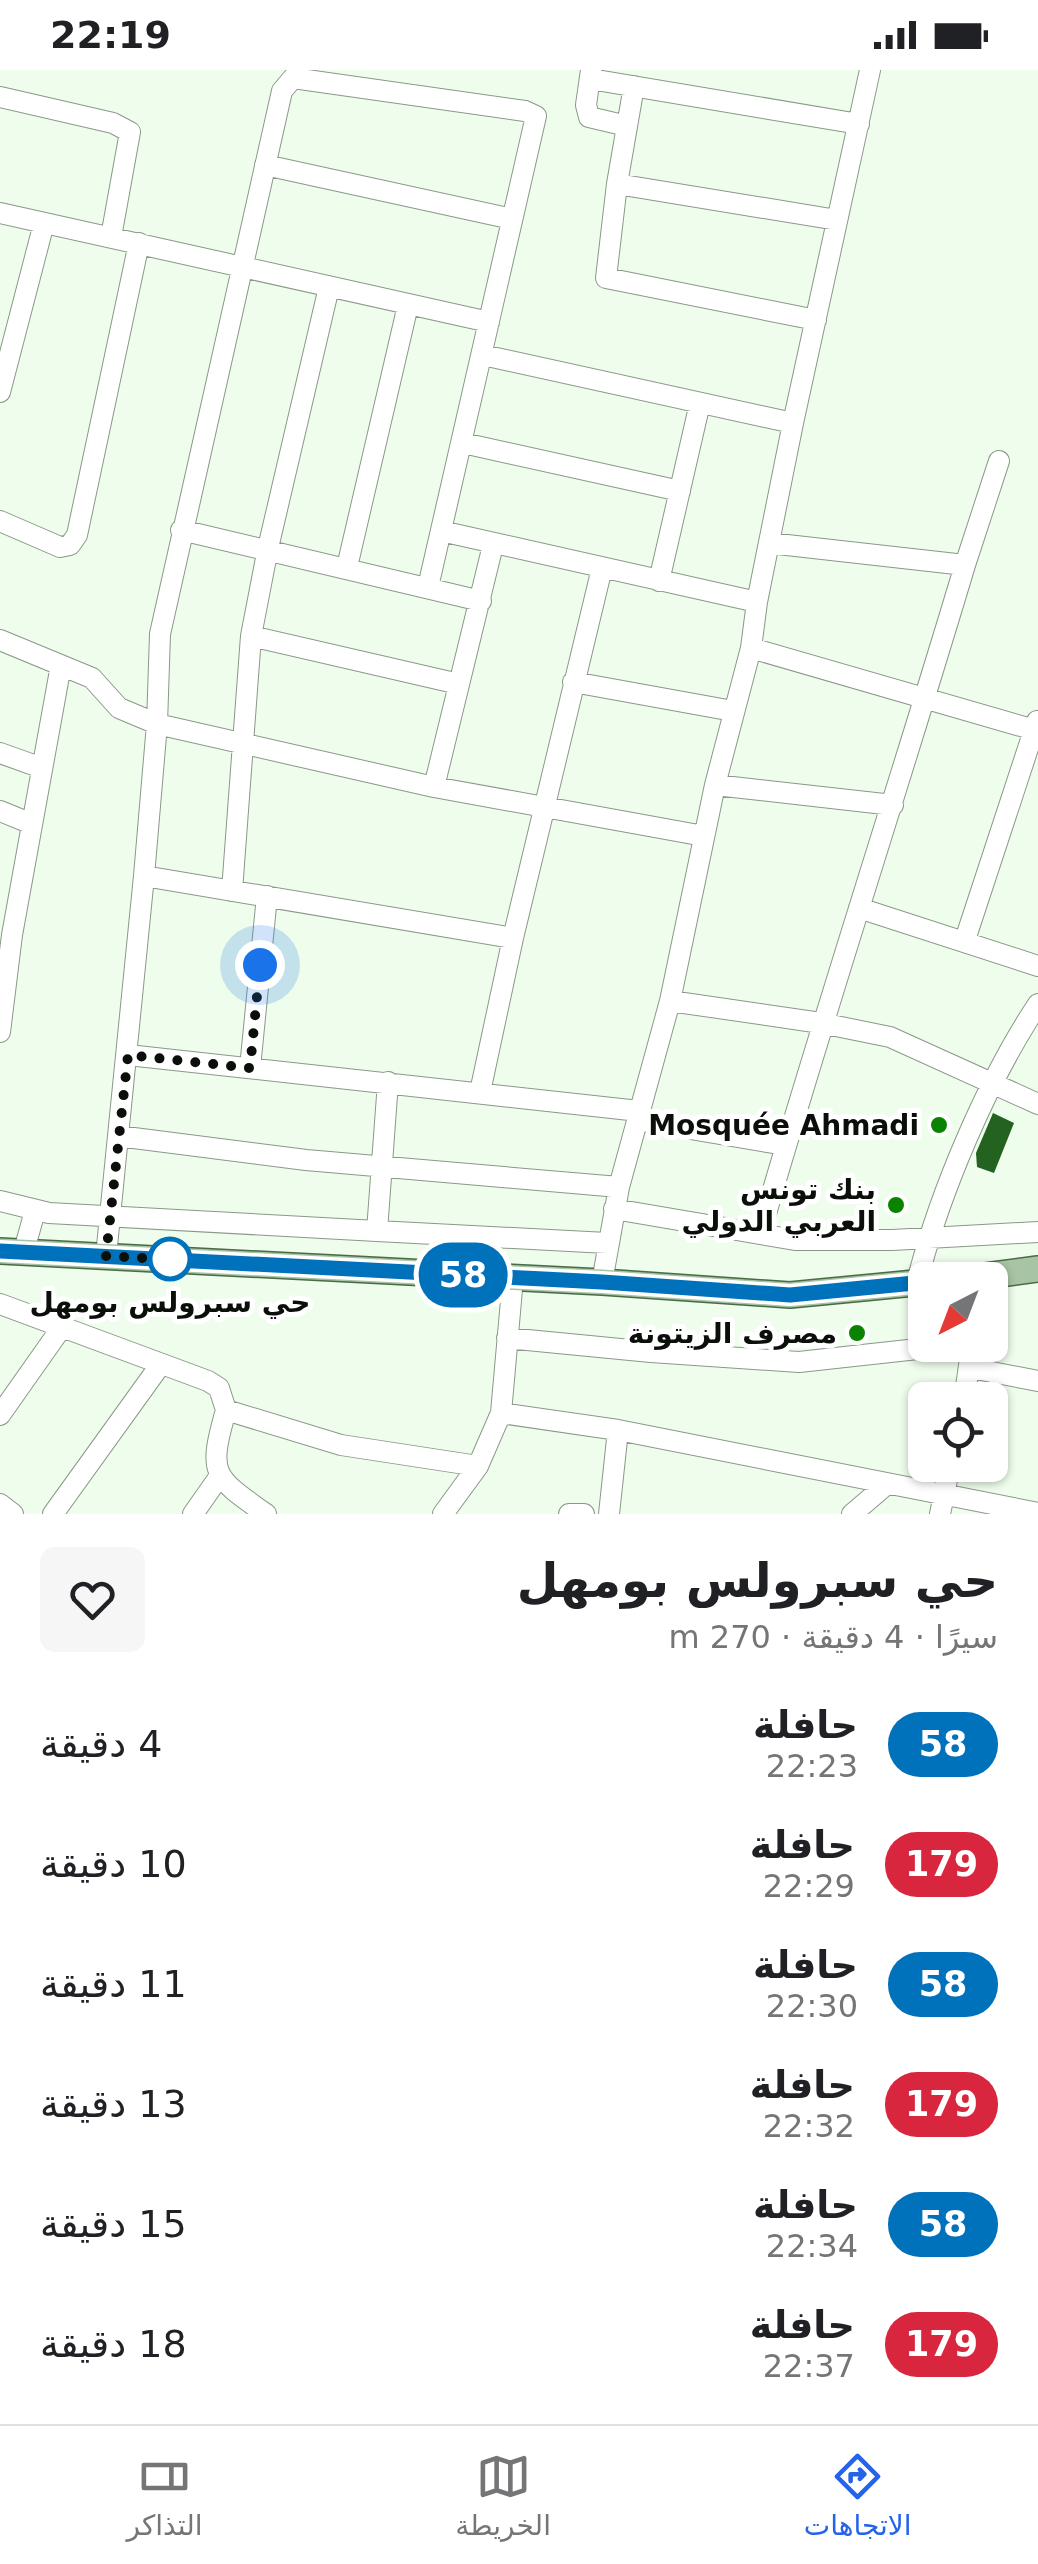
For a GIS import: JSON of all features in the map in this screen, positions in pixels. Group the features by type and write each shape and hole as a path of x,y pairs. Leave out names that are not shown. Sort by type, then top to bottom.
{"main road":[{"path":"11,1252 790,1295 908,1283"},
{"path":"1008,1274 1038,1269"}],"street":[{"path":"602,1282 619,1187 670,1001 715,784 751,648 793,423 870,70"},
{"path":"627,126 589,117 586,105 591,75 634,86 858,124"},
{"path":"106,1256 144,876 160,634 282,91 293,78 524,111 537,119 428,587"},
{"path":"634,86 604,274 608,280 816,320"},
{"path":"0,97 113,123 130,132 112,236"},
{"path":"265,165 512,219"},
{"path":"617,184 838,220"},
{"path":"0,213 489,322"},
{"path":"0,392 44,224"},
{"path":"0,520 60,547 70,545 77,535 139,243"},
{"path":"232,891 251,636 329,287"},
{"path":"347,567 408,305"},
{"path":"483,355 793,423"},
{"path":"660,580 700,403"},
{"path":"463,443 680,490"},
{"path":"760,1234 821,1022 999,461"},
{"path":"181,530 480,601"},
{"path":"441,531 757,602"},
{"path":"769,543 965,565"},
{"path":"434,787 493,545"},
{"path":"480,1092 602,568"},
{"path":"251,636 459,684"},
{"path":"0,640 92,678 128,714 157,724 434,787 704,836"},
{"path":"751,648 1037,727 965,940"},
{"path":"0,1029 6,932 32,824 61,665"},
{"path":"574,682 734,711"},
{"path":"0,753 42,768"},
{"path":"715,784 892,805"},
{"path":"0,811 32,824"},
{"path":"144,876 513,938"},
{"path":"250,1068 267,896"},
{"path":"859,908 1038,966"},
{"path":"670,1001 821,1022 890,1037 1038,1104"},
{"path":"924,1262 928,1238 992,1083 1038,1004"},
{"path":"128,1055 480,1092 638,1116 785,1145"},
{"path":"377,1232 388,1082"},
{"path":"118,1136 382,1166 619,1187"},
{"path":"0,1200 36,1211 108,1216 607,1242"},
{"path":"614,1209 824,1241 1038,1232"},
{"path":"11,1252 36,1211"},
{"path":"443,1514 478,1466 501,1414 513,1278"},
{"path":"0,1304 220,1388 226,1410 214,1454 219,1478 266,1514"},
{"path":"0,1415 62,1328"},
{"path":"507,1338 800,1362 908,1350"},
{"path":"967,1382 971,1362"},
{"path":"53,1514 161,1364"},
{"path":"970,1368 1038,1381"},
{"path":"226,1410 341,1445 478,1466"},
{"path":"501,1414 618,1430 886,1485 942,1504 1038,1513"},
{"path":"610,1514 618,1430"},
{"path":"194,1514 219,1478"},
{"path":"852,1514 886,1485"},
{"path":"0,1504 13,1514"},
{"path":"569,1514 584,1514"}],"building":[{"path":"993,1113 1014,1123 994,1173 977,1167 976,1153"}],"bus line":[{"name":"58","path":"0,1251 790,1295 908,1284"}],"place":[{"name":"Mosquée Ahmadi","path":"939,1125"},
{"name":"بنك تونس العربي الدولي","path":"896,1205"},
{"name":"حي سبرولس بومهل","path":"170,1259"},
{"name":"مصرف الزيتونة","path":"857,1333"}],"route":[{"path":"170,1259 183,1260 106,1256 128,1055 250,1068 260,965"}]}
